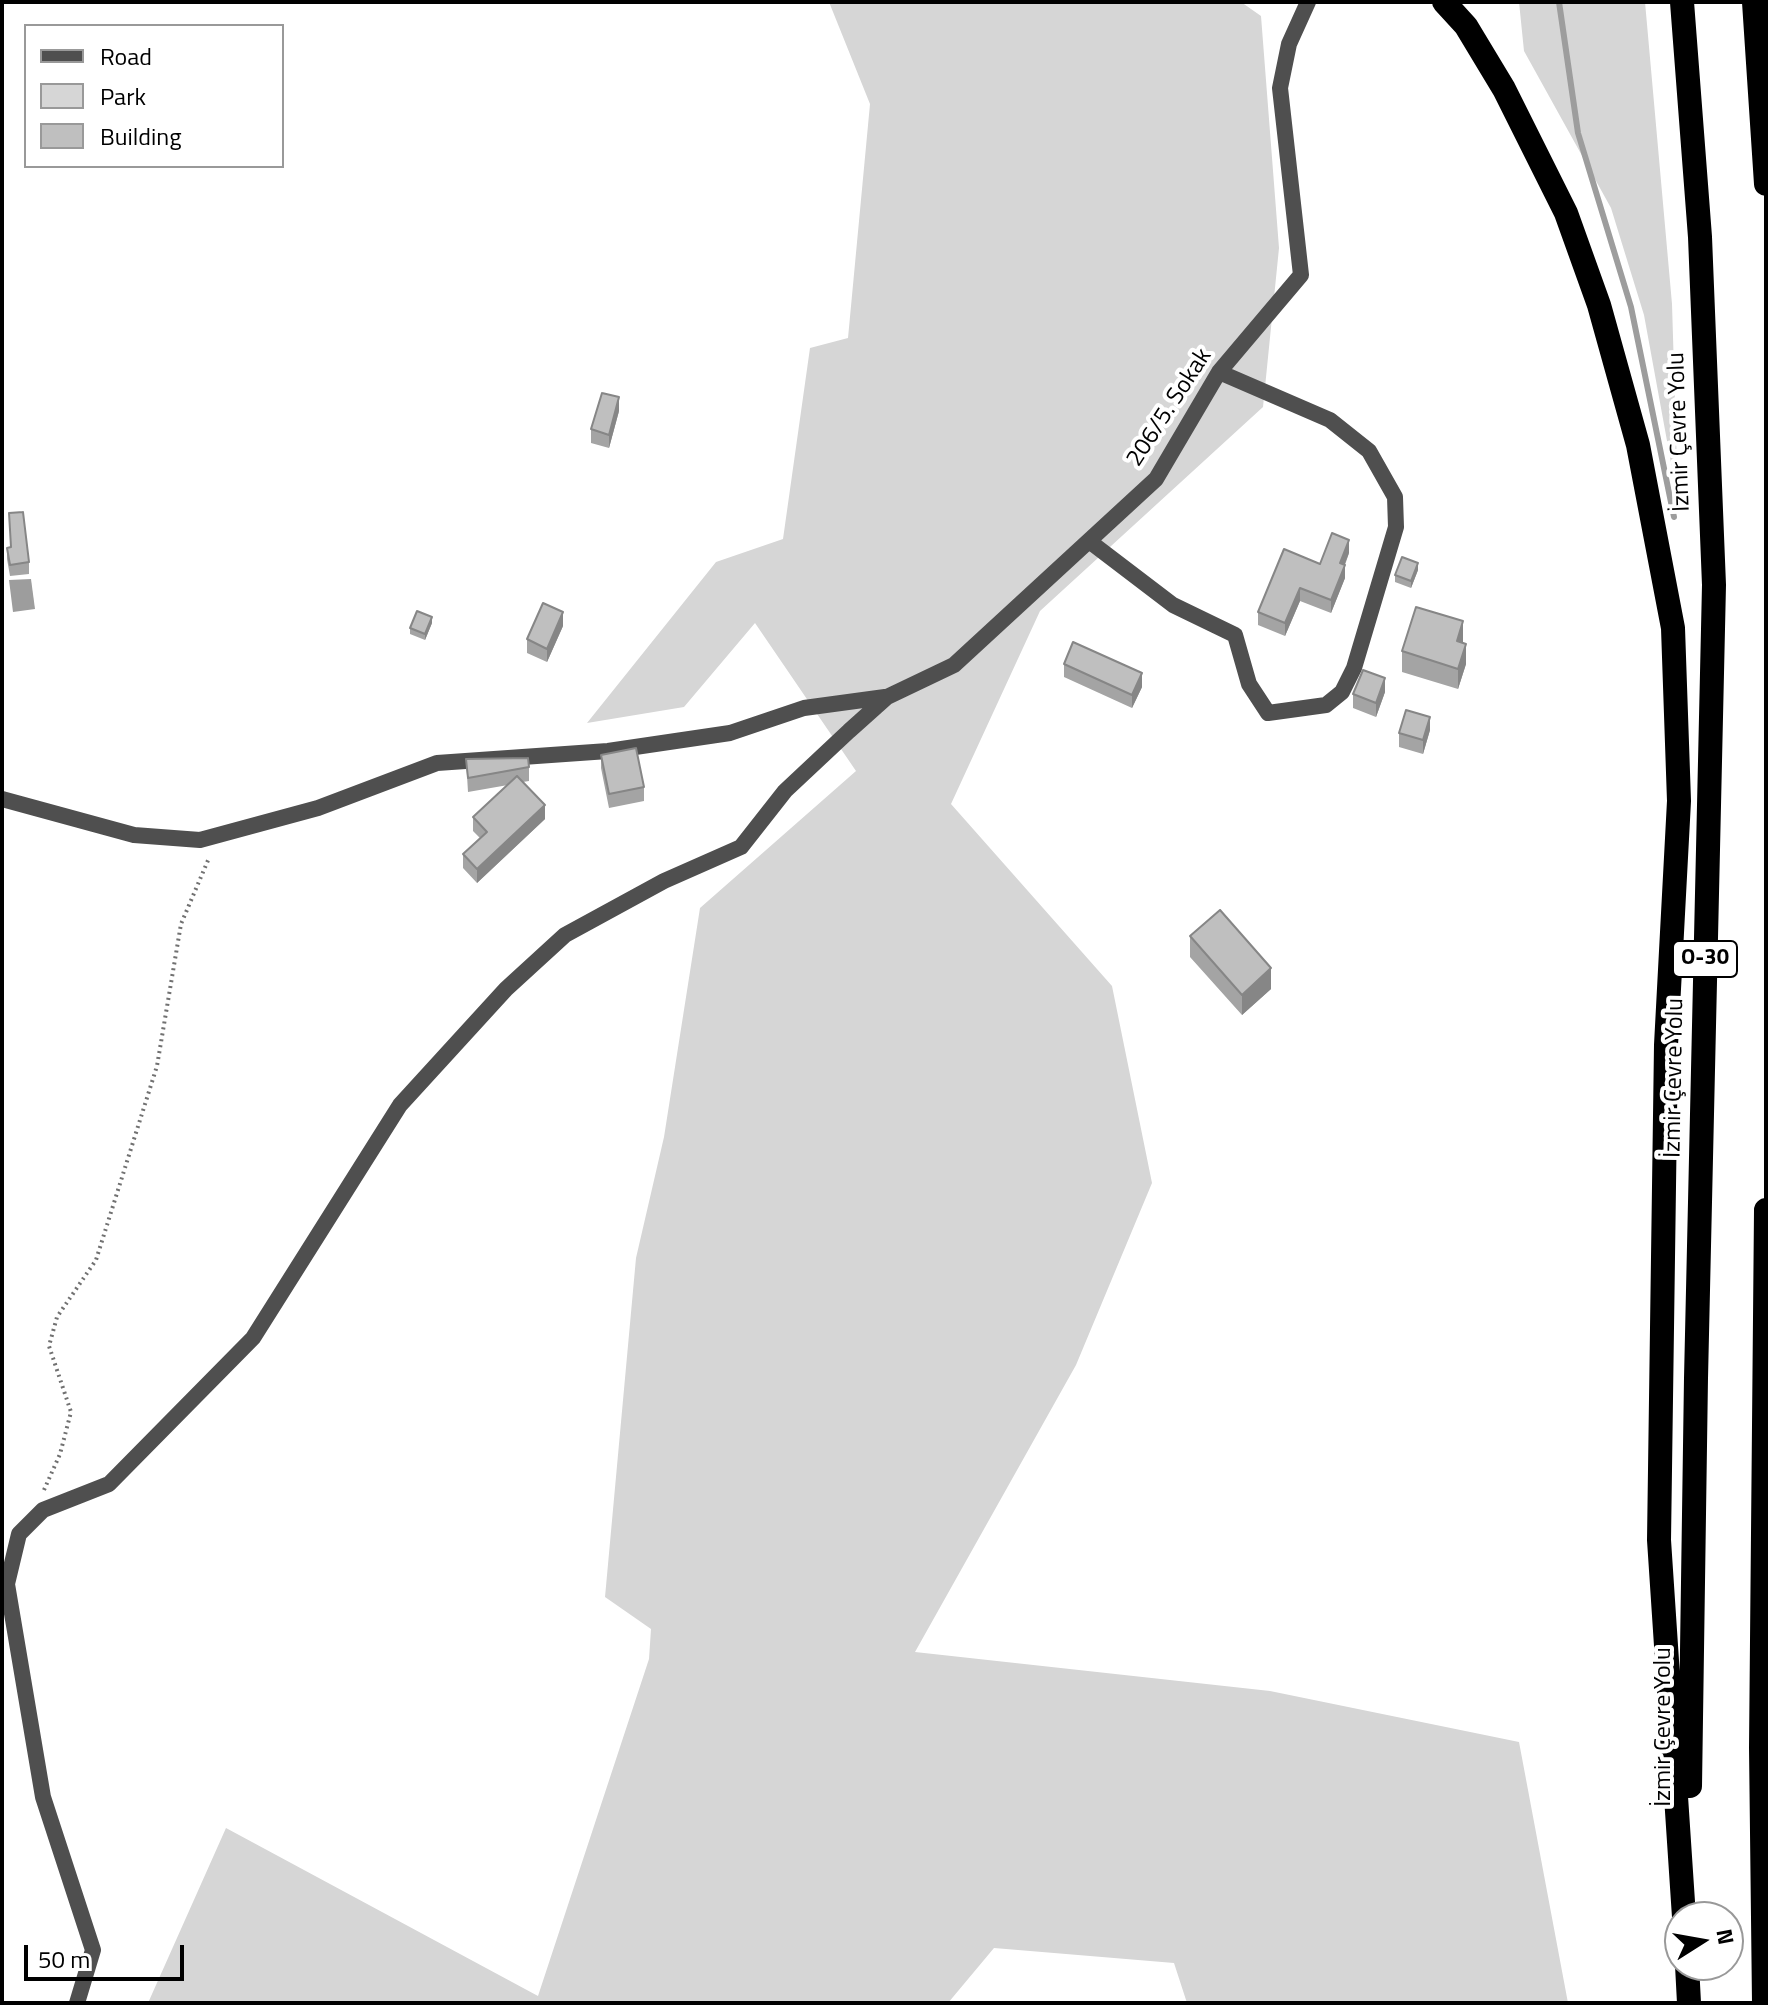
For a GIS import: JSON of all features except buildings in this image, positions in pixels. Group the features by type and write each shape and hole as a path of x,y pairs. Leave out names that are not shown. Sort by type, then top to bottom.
{"highway":[{"path":"1444,2 1466,26 1504,89 1566,213 1599,305 1638,445 1673,628 1679,801 1666,1059 1659,1540 1683,1901"},
{"name":"İzmir Çevre Yolu","path":"1682,2 1700,237 1714,585 1690,1764 1694,1901"},
{"path":"1754,2 1766,184"},
{"path":"1764,2003 1761,1732 1766,1210"},
{"path":"1688,1981 1689,2003"},
{"path":"1695,1981 1696,2003"}],"street":[{"name":"206/5. Sokak","path":"887,697 954,665 1156,479 1219,372 1301,275 1280,88 1289,44 1308,2"},
{"path":"1089,541 1173,605 1235,635 1249,684 1268,713 1326,705 1342,692 1354,668 1396,527 1395,497 1369,451 1330,420 1219,372"},
{"path":"2,799 134,835 200,840 318,808 437,763 608,751 730,733 804,708 887,697"},
{"path":"77,2003 93,1950 43,1797 7,1584 19,1534 43,1510 109,1484 253,1338 400,1105 506,989 565,935 664,881 741,847 785,791 887,697"}],"path":[{"path":"27,1527 60,1454 71,1412 49,1346 57,1317 96,1260 157,1066 181,924 207,860 219,852"}],"green space":[{"path":"829,2 1241,2 1261,16 1279,248 1263,407 1040,611 951,804 1112,986 1152,1183 1076,1365 915,1652 1270,1691 1519,1742 1568,2003 1187,2003 1174,1963 994,1948 948,2003 148,2003 226,1828 538,1996 649,1659 651,1629 605,1597 636,1258 664,1137 700,908 856,771 755,623 684,707 587,723 716,562 783,539 810,348 848,338 870,104"},
{"path":"1519,2 1645,2 1672,304 1678,501 1644,315 1611,208 1524,51"}],"shaded area":[{"path":"31,579 35,609 13,612 9,580"}],"waterway":[{"path":"1559,2 1578,133 1631,307 1674,517"}]}
